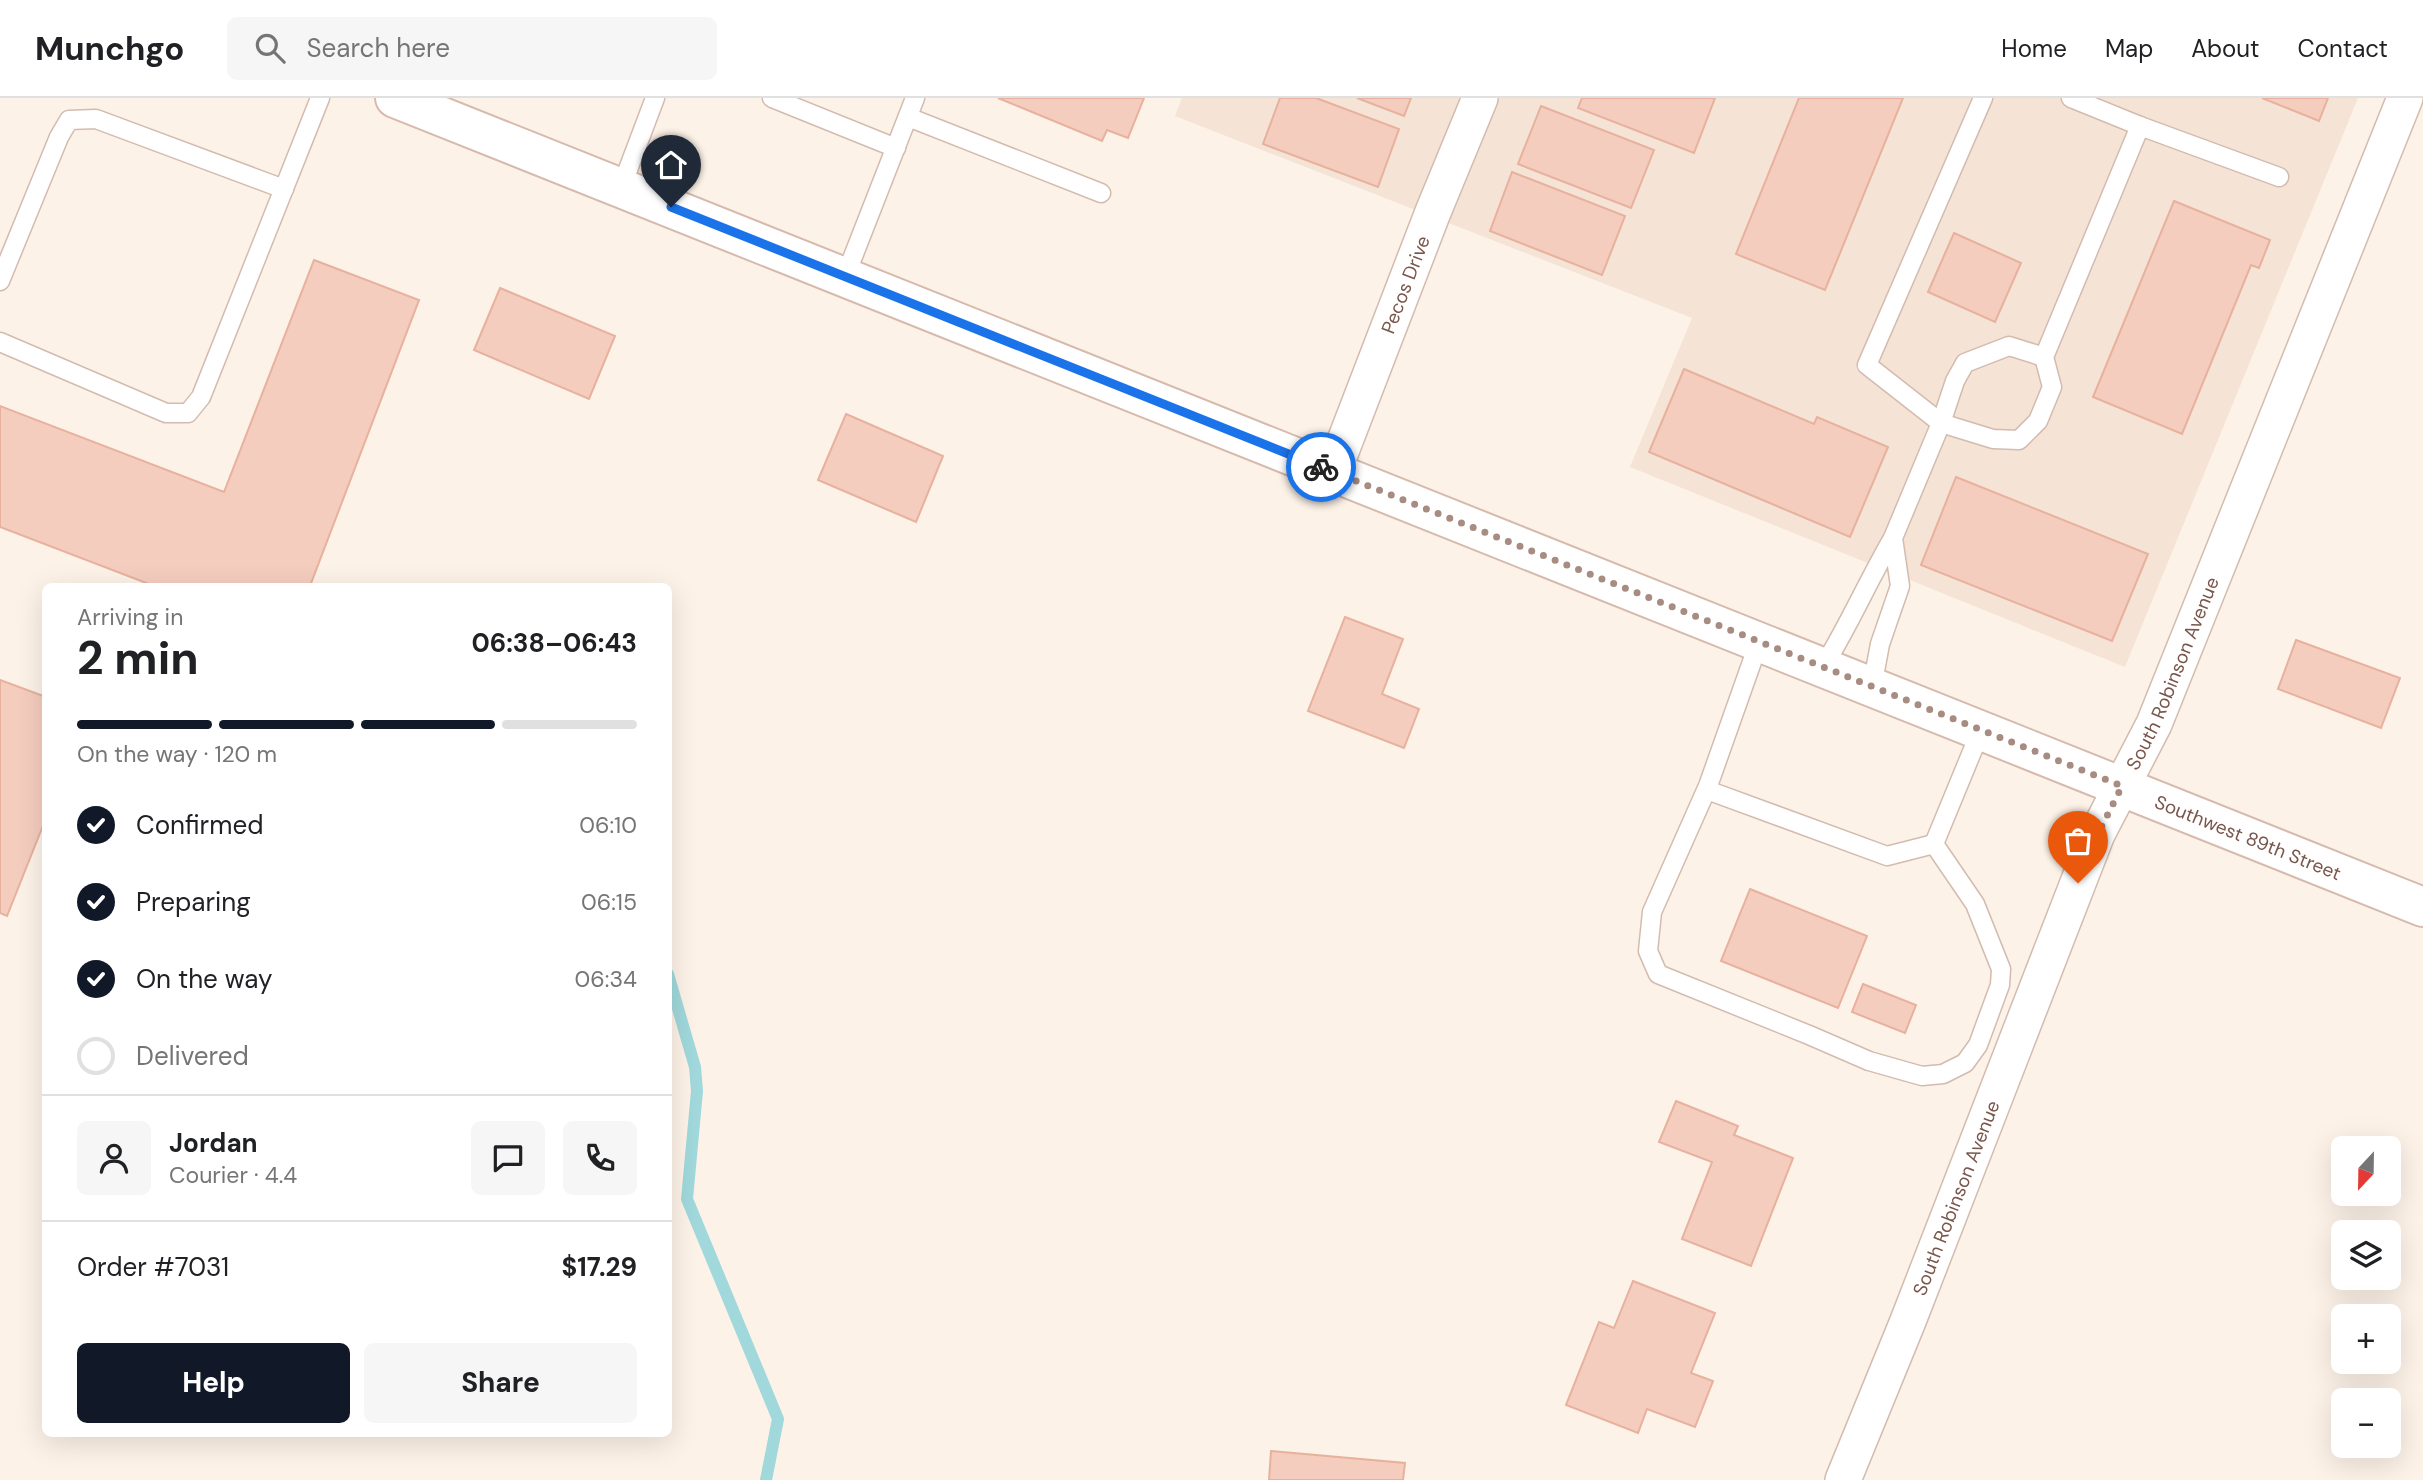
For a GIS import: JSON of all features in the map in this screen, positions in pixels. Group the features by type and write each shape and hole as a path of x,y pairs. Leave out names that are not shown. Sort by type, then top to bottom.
{"main road":[{"name":"Southwest 89th Street","path":"395,98 453,115 621,188 2423,906"}],"street":[{"name":"Pecos Drive","path":"1333,472 1480,98"},
{"name":"South Robinson Avenue","path":"1843,1480 1908,1321 2092,847 2159,711 2405,98"}],"lane":[{"path":"0,342 166,413 188,413 201,397 320,98"},
{"path":"621,188 656,98"},
{"path":"772,98 896,148"},
{"path":"845,277 915,98"},
{"path":"1983,98 1867,365 1941,423 1993,439 2019,440 2038,421 2052,387 2045,357 2140,126"},
{"path":"2071,98 2279,177"},
{"path":"908,117 1101,193"},
{"path":"0,281 59,138 69,120 96,119 284,189"},
{"path":"1823,667 1844,633 1893,538 1941,423 1955,381 1965,363 2009,346 2045,357"},
{"path":"1872,687 1880,643 1900,586 1893,538"},
{"path":"1759,642 1707,790 1652,912 1648,951 1658,974 1869,1062 1922,1076 1943,1074 1965,1063 1978,1045 2000,985 2001,969 1975,904 1934,844"},
{"path":"1934,844 1981,730"},
{"path":"1707,790 1887,856 1934,844"}],"shaded area":[{"path":"1182,98 2358,98 2125,667 1630,467 1692,318 1175,116"}],"building":[{"path":"998,98 1144,98 1128,138 1107,130 1102,141"},
{"path":"1280,98 1316,98 1399,129 1378,187 1263,144"},
{"path":"1357,98 1411,98 1404,116"},
{"path":"1582,98 1715,98 1694,153 1578,108"},
{"path":"1799,98 1903,98 1825,290 1736,254"},
{"path":"2262,98 2328,98 2319,121"},
{"path":"1541,106 1654,150 1631,208 1518,164"},
{"path":"1512,172 1625,216 1602,275 1490,231"},
{"path":"2174,201 2270,240 2259,268 2251,265 2182,434 2093,397"},
{"path":"1954,233 2021,263 1995,322 1928,292"},
{"path":"314,260 419,300 311,583 146,583 0,527 0,406 224,492"},
{"path":"500,288 615,336 589,399 474,350"},
{"path":"1684,369 1814,424 1817,417 1888,447 1850,537 1649,452"},
{"path":"846,414 943,456 916,522 818,480"},
{"path":"1956,477 2148,554 2112,641 1921,565"},
{"path":"1345,617 1403,639 1382,694 1419,709 1404,748 1308,711"},
{"path":"2296,640 2400,678 2381,728 2278,689"},
{"path":"0,680 42,696 42,828 7,916 0,913"},
{"path":"1750,889 1867,936 1838,1008 1721,961"},
{"path":"1863,984 1916,1005 1905,1033 1852,1012"},
{"path":"1676,1101 1738,1126 1734,1135 1793,1158 1751,1266 1682,1239 1712,1162 1659,1142"},
{"path":"1633,1281 1715,1313 1691,1373 1713,1381 1695,1427 1647,1409 1638,1433 1566,1405 1599,1322 1614,1328"},
{"path":"1271,1451 1405,1463 1403,1480 1269,1480"}],"waterway":[{"path":"672,988 695,1067 697,1091 687,1199 778,1419 766,1480"}],"way so far":[{"path":"1321,467 2122,786 2078,883"}],"route":[{"path":"671,207 1321,467"}]}
